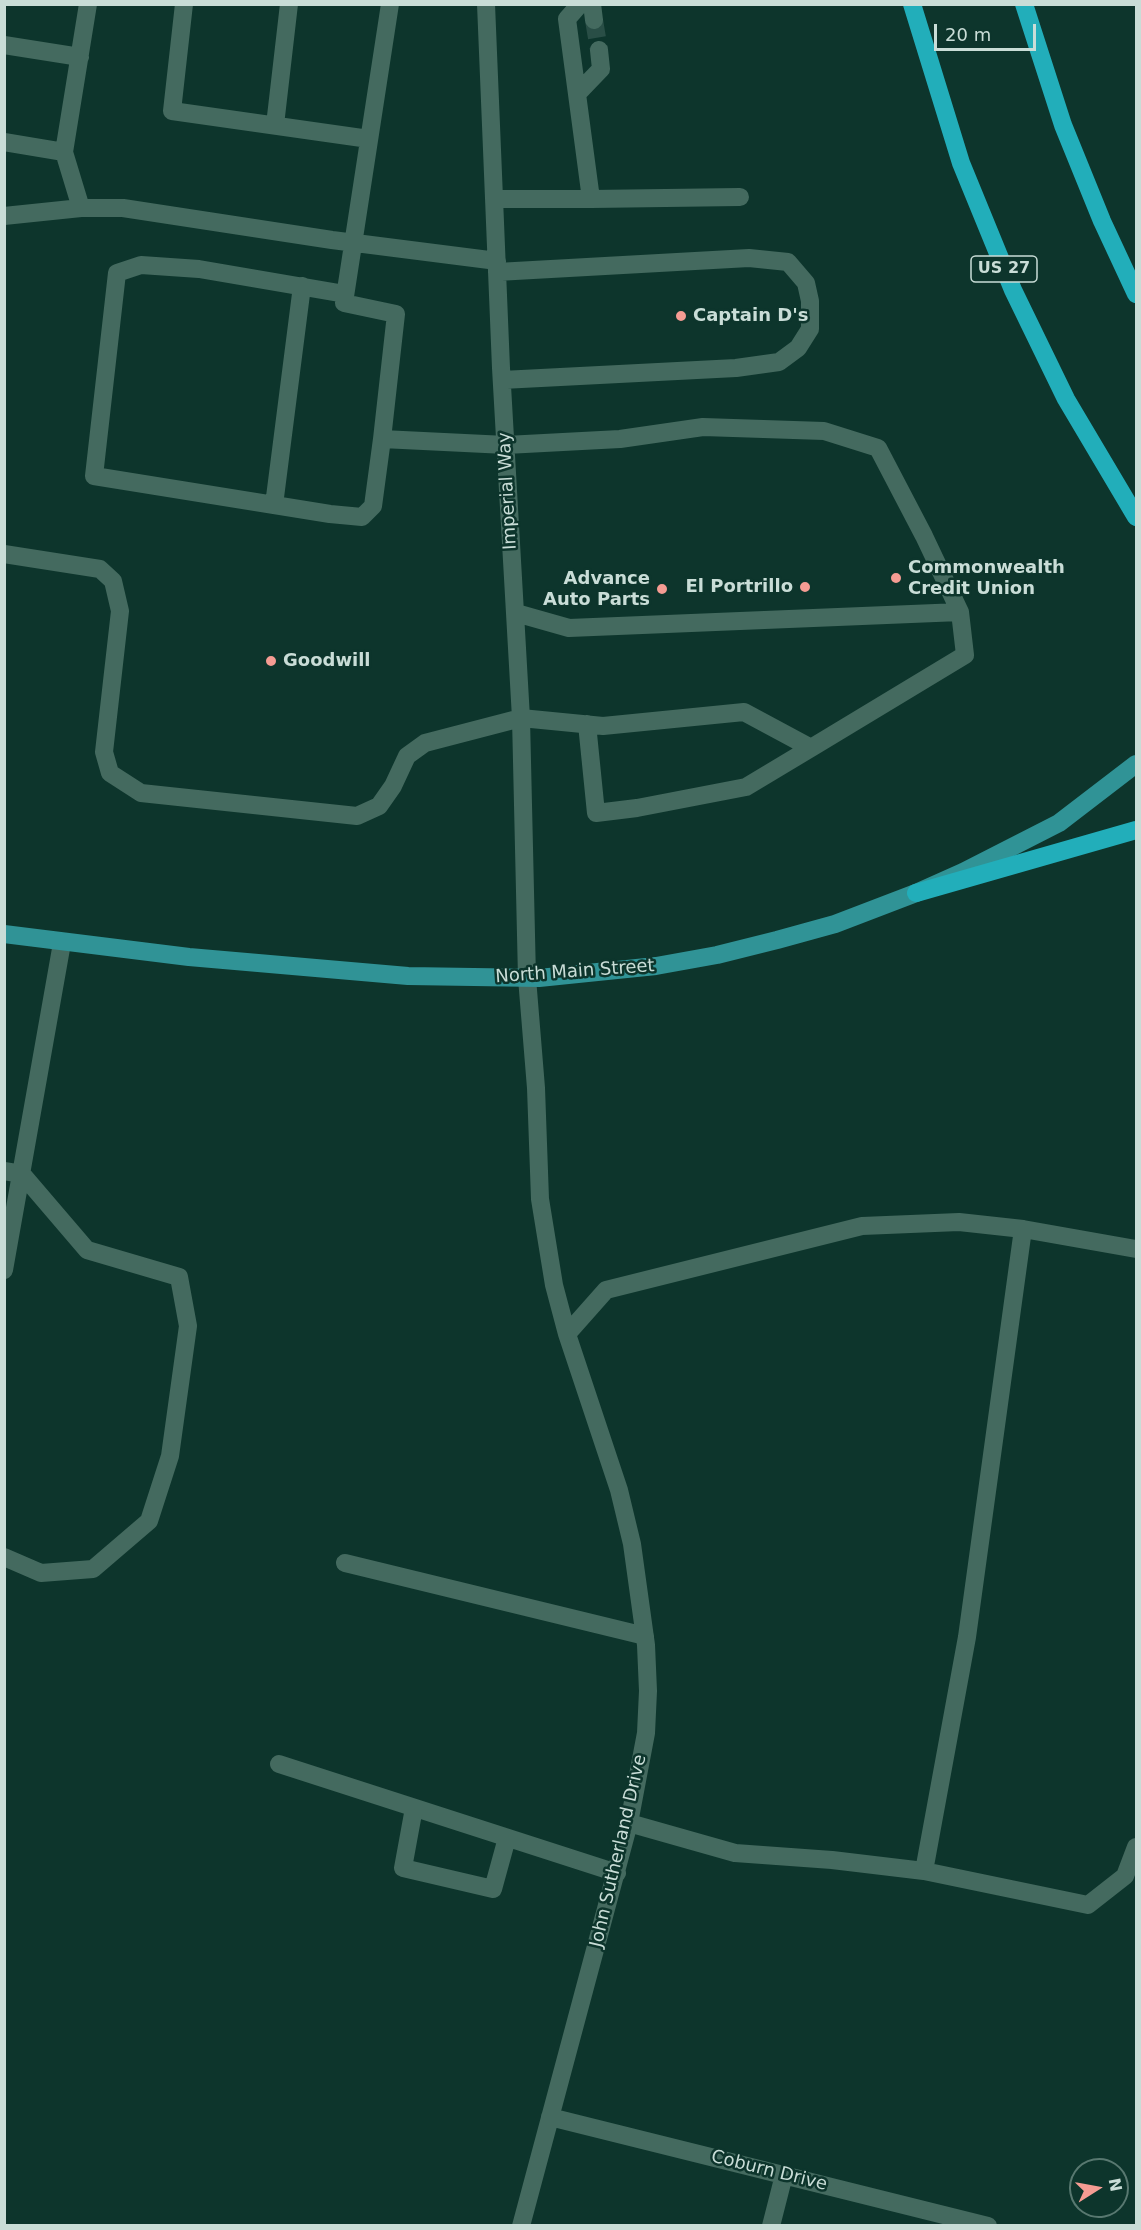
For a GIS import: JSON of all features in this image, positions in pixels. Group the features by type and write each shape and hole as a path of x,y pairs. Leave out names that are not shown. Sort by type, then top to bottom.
{"highway":[{"name":"US 27","path":"912,4 957,152 1005,271 1066,399 1137,517"},
{"path":"1024,4 1064,125 1102,221 1137,294"},
{"path":"916,893 1137,830"}],"main road":[{"name":"North Main Street","path":"4,934 189,957 459,978 527,978 627,970 717,955 836,924 916,893 963,872 1059,823 1137,764"}],"street":[{"path":"81,208 64,152 88,4"},
{"path":"184,4 172,111 369,139"},
{"path":"275,125 289,4"},
{"path":"345,294 199,269 141,265 117,273 94,476 330,514 362,517 373,506 396,314 344,303 390,4"},
{"name":"Imperial Way","path":"486,4 502,380 521,718 527,978 536,1088 537,1164 551,1274 567,1334"},
{"path":"580,4 567,19 591,199"},
{"path":"4,45 80,57"},
{"path":"577,94 601,69 599,50"},
{"path":"4,142 64,152"},
{"path":"494,200 740,197"},
{"path":"4,216 81,208 123,208 497,266 749,258 788,262 806,283 810,301 810,329 798,348 779,362 735,368 502,380"},
{"path":"274,505 302,286"},
{"path":"382,439 506,445 620,439 703,427 824,431 878,448 960,612 965,655 746,787 637,808 596,813 587,724"},
{"path":"4,554 100,569 113,581 120,611 104,752 110,773 141,793 357,816 379,806 393,786 408,756 425,743 521,718 603,726 744,712 811,748"},
{"path":"516,614 569,628 960,612"},
{"path":"4,1270 13,1173 62,943"},
{"path":"4,1557 41,1573 93,1569 149,1521 170,1456 188,1326 179,1277 87,1250 13,1173"},
{"path":"567,1334 606,1290 862,1226 959,1222 1023,1229 1137,1249"},
{"path":"924,1871 967,1637 1023,1229"},
{"name":"John Sutherland Drive","path":"521,2226 617,1873 646,1733 648,1691 645,1636 632,1544 620,1490 567,1334"},
{"path":"345,1563 521,1608 645,1636"},
{"path":"279,1764 617,1873"},
{"path":"414,1808 403,1868 493,1889 507,1838"},
{"path":"629,1823 735,1853 832,1860 924,1871 1088,1905 1125,1876 1137,1847"},
{"name":"Coburn Drive","path":"550,2117 988,2226"},
{"path":"771,2226 784,2175"}],"tunnel":[{"path":"594,20 599,50"}],"place":[{"name":"Captain D's","path":"681,316"},
{"name":"Commonwealth Credit Union","path":"896,578"},
{"name":"El Portrillo","path":"805,587"},
{"name":"Advance Auto Parts","path":"662,589"},
{"name":"Goodwill","path":"271,661"}]}
